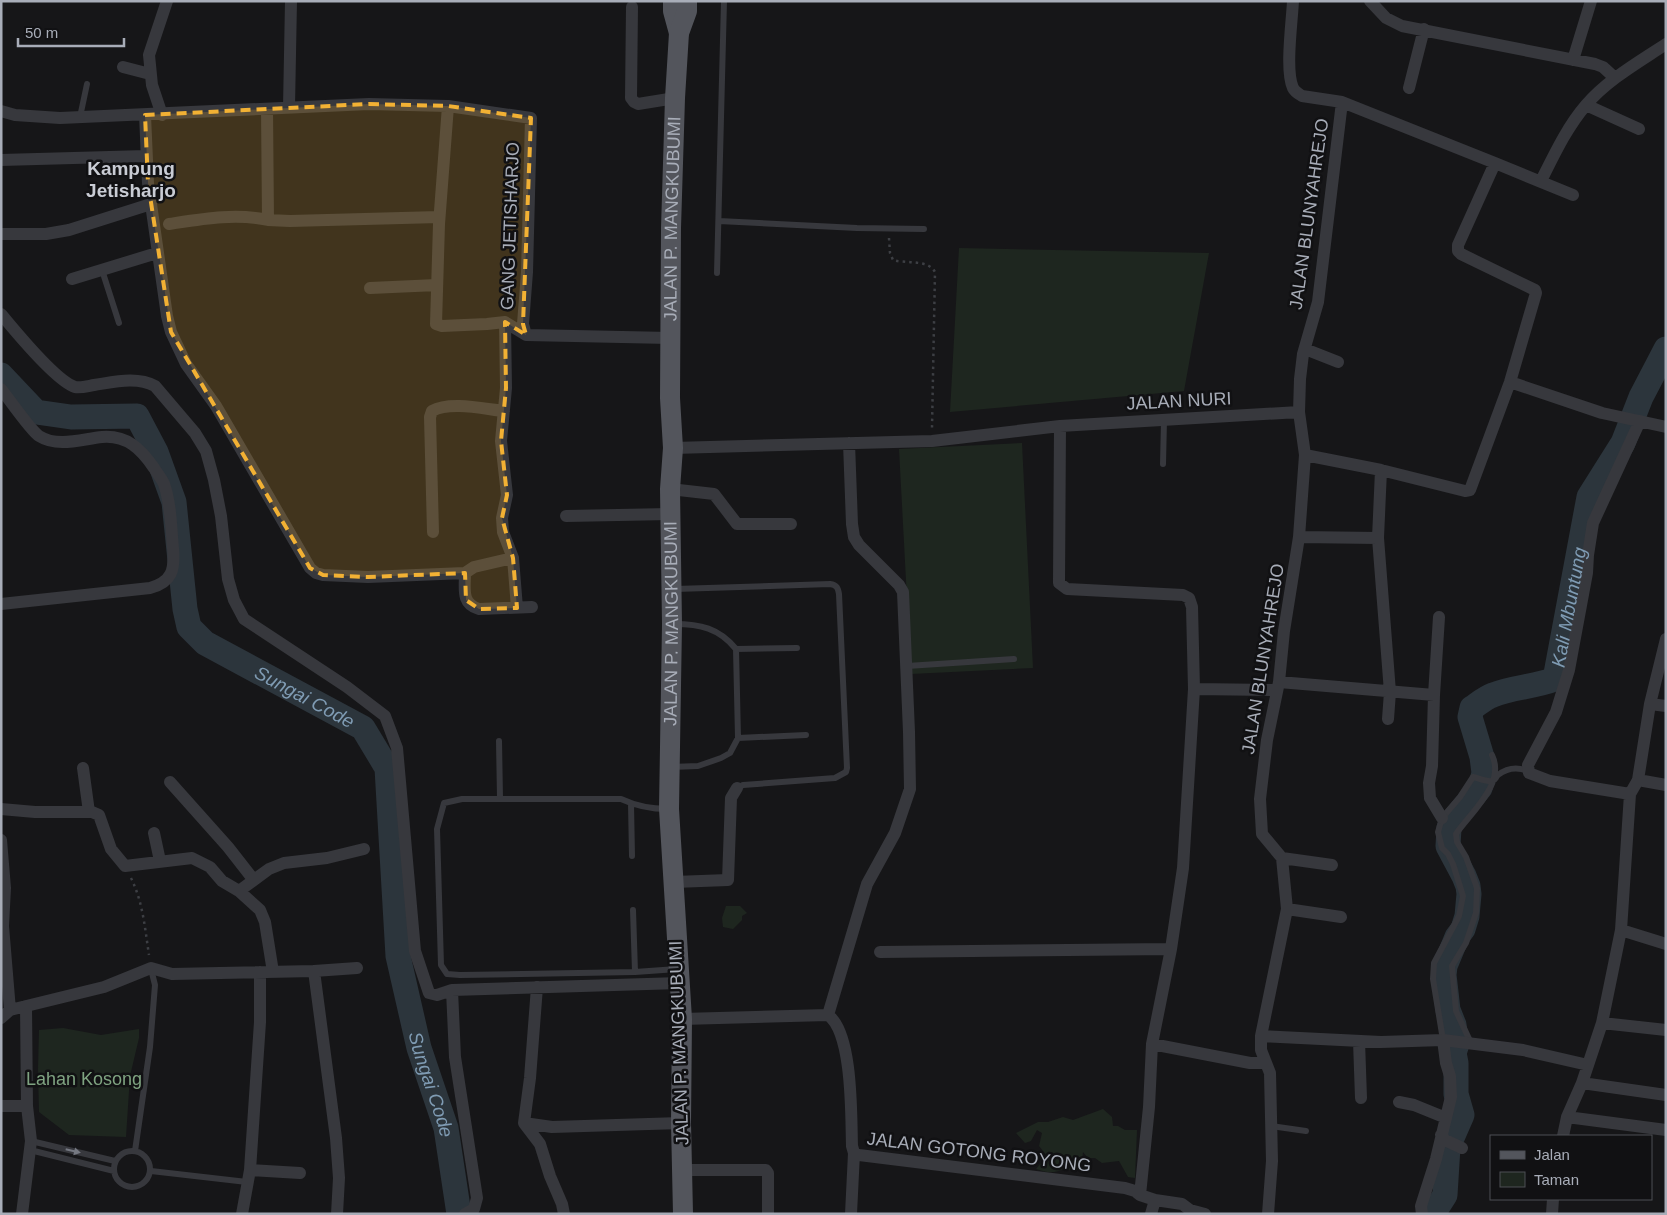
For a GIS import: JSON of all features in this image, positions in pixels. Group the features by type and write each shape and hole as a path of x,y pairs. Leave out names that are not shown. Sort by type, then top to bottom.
{"main road":[{"name":"JALAN P. MANGKUBUMI","path":"673,1 673,11 679,33"},
{"name":"JALAN P. MANGKUBUMI","path":"683,1214 681,1123 682,1019 669,809 672,624 670,489 673,448 670,398 670,338 675,98 679,33 687,11 687,1"}],"street":[{"path":"162,114 155,96 148,54 166,1"},
{"path":"289,107 291,1"},
{"name":"JALAN BLUNYAHREJO","path":"1293,1 1290,60 1294,89 1302,96 1342,102 1573,195"},
{"path":"1370,1 1379,12 1394,23 1402,26 1603,67 1615,78"},
{"path":"1573,60 1592,1"},
{"path":"632,7 631,98 638,104 675,98"},
{"path":"1409,88 1424,29"},
{"path":"1541,181 1562,140 1586,105 1615,78 1666,44"},
{"path":"123,67 150,74"},
{"name":"JALAN BLUNYAHREJO","path":"1282,858 1262,834 1260,799 1267,740 1278,686 1284,631 1299,537 1305,455 1299,412 1300,379 1305,349 1318,302 1342,102"},
{"path":"1,111 15,115 60,118 369,104 448,106 439,217 437,285 370,288"},
{"path":"1586,105 1640,129"},
{"name":"GANG JETISHARJO","path":"448,106 531,118 527,272 523,324 526,335"},
{"path":"267,109 268,220"},
{"path":"145,115 146,156 157,253 167,316 178,348 186,364 216,406 310,568 316,573 323,575 368,577 465,573 474,567 513,558"},
{"path":"1,160 146,156"},
{"path":"1305,455 1381,470 1469,491 1510,382 1536,291 1458,251 1458,245 1496,163"},
{"path":"1,234 46,234 69,230 151,204"},
{"path":"169,224 211,217 254,217 290,222 439,217"},
{"path":"72,279 157,253"},
{"name":"GANG JETISHARJO","path":"437,285 436,324 442,326 504,322 526,335 670,338"},
{"path":"1,314 44,362 72,386 83,387 123,380 148,383 155,386 195,433 206,451 221,516 228,579 237,610 244,619 347,687 385,716 397,748 415,951 429,993 437,995 452,990 537,987 679,976"},
{"path":"504,322 506,388 502,441 507,495 502,518 503,532 513,558 517,608"},
{"path":"1305,349 1338,362"},
{"path":"1510,382 1602,413 1666,427"},
{"path":"1,389 38,436 52,441 73,442 104,437 118,438 137,446 164,483 170,507 174,562 172,572 168,578 161,585 150,588 1,604"},
{"path":"433,532 430,417 432,411 452,406 504,411"},
{"name":"JALAN NURI","path":"673,448 932,441 1060,426 1299,412"},
{"path":"1630,794 1550,781 1531,774 1528,771 1528,765 1556,712 1569,670 1576,638 1593,524 1637,420"},
{"path":"1060,426 1059,583 1066,589 1183,595 1189,598 1192,607 1194,689 1183,868 1171,949 1152,1044 1149,1107 1140,1195"},
{"path":"682,1019 828,1015 867,884 895,833 910,789 907,666 902,592 899,585 859,545 854,537 849,443"},
{"path":"1381,470 1378,538 1390,692 1388,719"},
{"path":"670,489 714,494 737,524 790,524"},
{"path":"566,516 670,514"},
{"path":"1299,537 1378,538"},
{"path":"465,573 466,600 472,607 479,609 532,607"},
{"path":"1439,617 1432,766 1429,792 1433,804 1442,818"},
{"path":"1563,1135 1567,1117 1582,1082 1602,1023 1621,930 1630,794 1638,780 1650,704 1666,639"},
{"path":"1194,689 1344,686 1434,695"},
{"path":"1650,704 1666,706"},
{"path":"83,768 89,812"},
{"path":"1638,780 1666,785"},
{"path":"170,782 228,847 253,879"},
{"path":"674,882 728,880 731,798 737,788"},
{"path":"1,809 35,812 89,812 99,815 111,850 125,866 192,858 210,867 222,881 240,890 260,910 266,922 267,972 260,1022 248,1176 242,1214"},
{"path":"154,833 160,861"},
{"path":"1,840 5,888 3,926 6,1006 26,1006 104,987 151,968 172,974 314,971 357,968"},
{"path":"240,890 269,869 284,863 327,858 364,849"},
{"path":"1268,1214 1272,1126 1270,1073 1261,1050 1262,1036 1287,909 1282,858 1332,866"},
{"path":"1287,909 1340,916"},
{"path":"1621,930 1666,944"},
{"path":"880,952 1171,949"},
{"path":"314,971 336,1138 339,1178 337,1214"},
{"path":"537,987 530,1078 524,1124 540,1144 564,1214"},
{"path":"452,990 455,1057 477,1198 469,1211"},
{"path":"22,1214 30,1146 27,1106 26,1006"},
{"name":"JALAN GOTONG ROYONG","path":"828,1015 834,1020 844,1044 854,1153 1125,1188 1155,1200 1182,1204 1190,1210 1205,1214"},
{"path":"1602,1023 1666,1030"},
{"path":"1262,1036 1381,1042 1443,1040 1524,1050 1588,1065"},
{"path":"1422,1214 1421,1206 1436,1159 1451,1142 1446,1118 1451,1097 1450,1076 1443,1040"},
{"path":"1359,1041 1360,1098"},
{"path":"1152,1044 1250,1063 1266,1063"},
{"path":"1582,1082 1666,1095"},
{"path":"1399,1102 1414,1105 1446,1118"},
{"path":"1,1106 27,1106"},
{"path":"1567,1117 1666,1130"},
{"path":"524,1124 552,1127 681,1123"},
{"path":"851,1214 854,1153"},
{"path":"683,1170 766,1170 768,1173 768,1214"},
{"path":"248,1176 300,1173"},
{"path":"1151,1214 1155,1200"},
{"path":"1552,1214 1553,1200"}],"lane":[{"path":"717,273 724,1"},
{"path":"80,117 87,84"},
{"path":"719,221 924,229"},
{"path":"102,270 119,323"},
{"path":"1163,464 1164,420"},
{"path":"671,590 830,584 838,588 840,594 845,701 846,772 835,778 743,785 737,788"},
{"path":"670,767 698,766 721,758 730,753 738,738 736,649 728,639 718,632 693,624 672,624"},
{"path":"736,649 797,648"},
{"path":"907,666 1014,659"},
{"path":"738,738 806,735"},
{"path":"499,741 500,798"},
{"path":"1469,1043 1456,1010 1452,966 1466,944 1476,913 1477,888 1456,834 1484,797 1492,781 1495,762 1492,755"},
{"path":"1492,781 1498,775 1512,769 1521,768 1528,771"},
{"path":"1443,1040 1438,1002 1432,978 1434,963 1459,916 1462,896 1453,864 1439,842 1438,832 1442,818 1460,797 1473,777 1492,781"},
{"path":"669,809 655,809 631,804 621,799 462,799 444,804 437,830 440,965 447,974 635,972 679,976"},
{"path":"631,804 632,856"},
{"path":"633,910 635,972"},
{"path":"135,1151 150,1047 155,985 151,968"},
{"path":"1272,1126 1306,1130"},
{"path":"30,1146 116,1161"},
{"path":"30,1146 114,1171"},
{"path":"140,1152 148,1160 151,1171 144,1183 132,1187 120,1182 114,1171 116,1161 123,1153 140,1152"},
{"path":"151,1171 248,1176"}],"path":[{"path":"890,229 890,253 894,260 927,264 934,268 936,274 932,441"},
{"path":"125,866 137,890 141,904 151,968"}],"highlighted area":[{"path":"369,104 448,106 531,118 523,324 526,335 505,322 506,388 501,441 507,495 502,518 513,558 517,608 479,609 466,600 465,573 368,577 323,575 310,568 171,332 148,183 145,115"}],"green space":[{"path":"959,248 1209,253 1184,391 950,412"},
{"path":"1022,443 1033,668 911,674 899,449"},
{"path":"726,906 740,906 747,913 742,916 742,920 733,929 723,927 722,918"},
{"name":"Lahan Kosong","path":"63,1028 101,1035 139,1029 139,1038 130,1076 126,1137 69,1135 39,1112 39,1030"},
{"path":"1103,1109 1112,1117 1113,1126 1118,1126 1125,1130 1137,1130 1135,1178 1128,1177 1119,1161 1102,1163 1095,1158 1088,1158 1083,1152 1082,1161 1069,1170 1065,1168 1051,1172 1036,1169 1047,1156 1039,1146 1042,1133 1037,1130 1031,1141 1025,1143 1016,1133 1038,1122 1048,1122 1063,1117 1073,1120"}],"waterway":[{"name":"Kali Mbuntung","path":"1433,1214 1445,1195 1448,1147 1462,1115 1456,1094 1456,1063 1454,1053 1457,1044 1454,1025 1448,1010 1444,975 1445,966 1457,937 1463,929 1467,916 1469,894 1464,876 1448,846 1449,828 1454,819 1480,788 1484,773 1482,757 1470,717 1472,708 1500,692 1555,679 1589,497 1623,443 1641,397 1666,349"},
{"name":"Sungai Code","path":"1,375 36,412 71,417 137,416 156,452 174,502 185,609 189,627 205,643 363,728 387,768 398,956 419,1048 446,1128 459,1214"}],"district":[{"name":"Kampung Jetisharjo","path":"131,179"}]}
